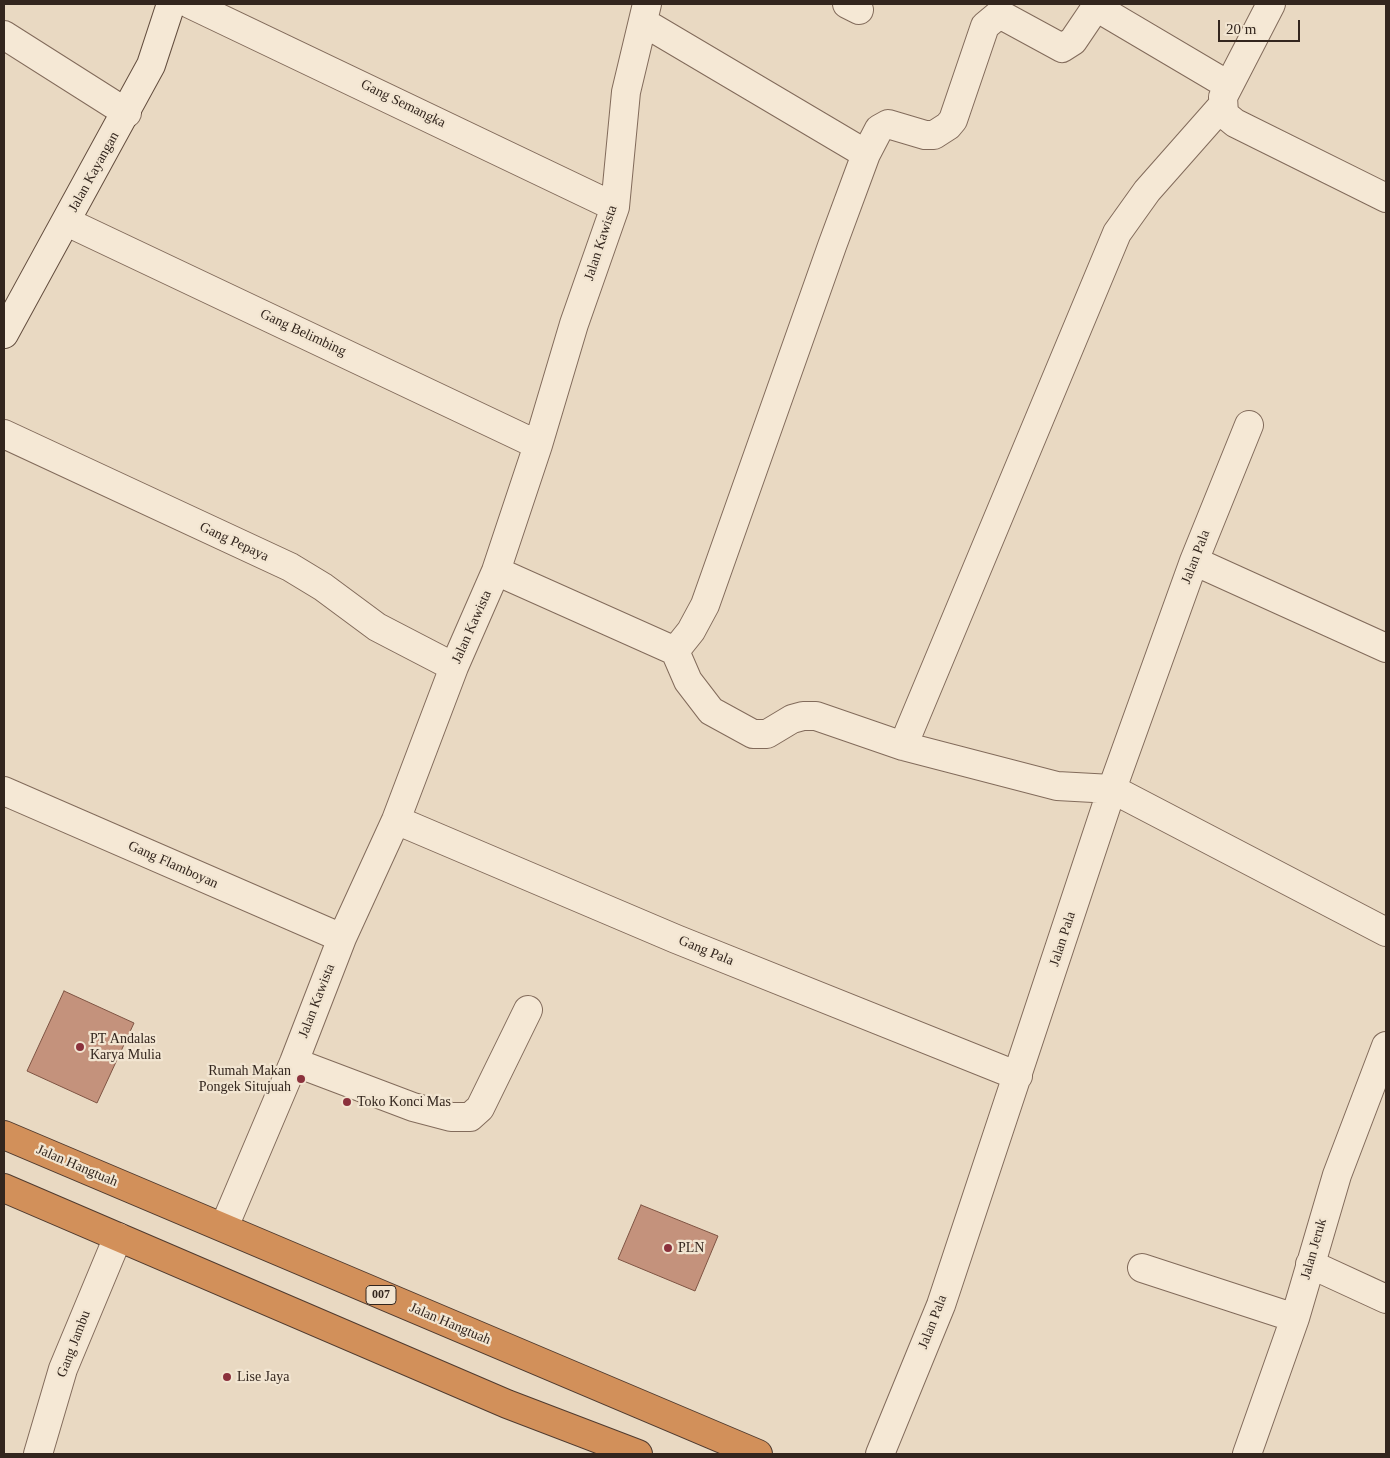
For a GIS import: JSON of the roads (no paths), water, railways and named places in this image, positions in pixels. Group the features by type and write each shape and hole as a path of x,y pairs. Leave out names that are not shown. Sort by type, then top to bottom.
{"highway":[{"name":"Jalan Hangtuah","path":"4,1135 758,1454"},
{"path":"4,1188 506,1404 638,1454"}],"street":[{"name":"Jalan Kayangan","path":"4,334 151,66 171,4"},
{"name":"Gang Semangka","path":"190,4 615,207"},
{"path":"904,746 1117,233 1147,191 1225,96 1271,4"},
{"path":"675,651 692,631 705,604 874,136 883,125 893,125 924,135 934,135 948,126 953,120 985,26 997,16 1005,17 1062,48 1073,42 1096,5 1225,96 1228,120 1386,198"},
{"path":"645,13 866,154"},
{"name":"Jalan Kawista","path":"224,1227 294,1062 342,938 396,820 454,667 496,571 538,445 574,324 615,207 626,92 645,13"},
{"path":"4,35 126,113"},
{"name":"Gang Belimbing","path":"67,222 538,445"},
{"name":"Jalan Pala","path":"880,1454 940,1305 1018,1076 1112,789 1194,561 1249,425"},
{"name":"Gang Pepaya","path":"4,434 290,568 330,592 377,627 454,667"},
{"path":"1194,561 1386,648"},
{"path":"496,571 675,651 688,681 711,712 753,734 768,734 792,719 803,716 816,716 904,746 1057,786 1112,789 1386,932"},
{"name":"Gang Flamboyan","path":"4,791 342,938"},
{"name":"Gang Pala","path":"396,820 676,939 1018,1076"},
{"path":"294,1062 413,1108 451,1117 470,1117 480,1108 528,1010"},
{"name":"Jalan Jeruk","path":"1247,1454 1295,1318 1337,1175 1378,1096 1386,1046"},
{"name":"Gang Jambu","path":"38,1454 63,1369 118,1237"},
{"path":"1310,1264 1386,1298"},
{"path":"1142,1268 1295,1318"}],"place":[{"name":"PT Andalas Karya Mulia","path":"80,1047"},
{"name":"Rumah Makan Pongek Situjuah","path":"301,1079"},
{"name":"Toko Konci Mas","path":"347,1102"},
{"name":"PLN","path":"668,1248"},
{"name":"Lise Jaya","path":"227,1377"}]}
